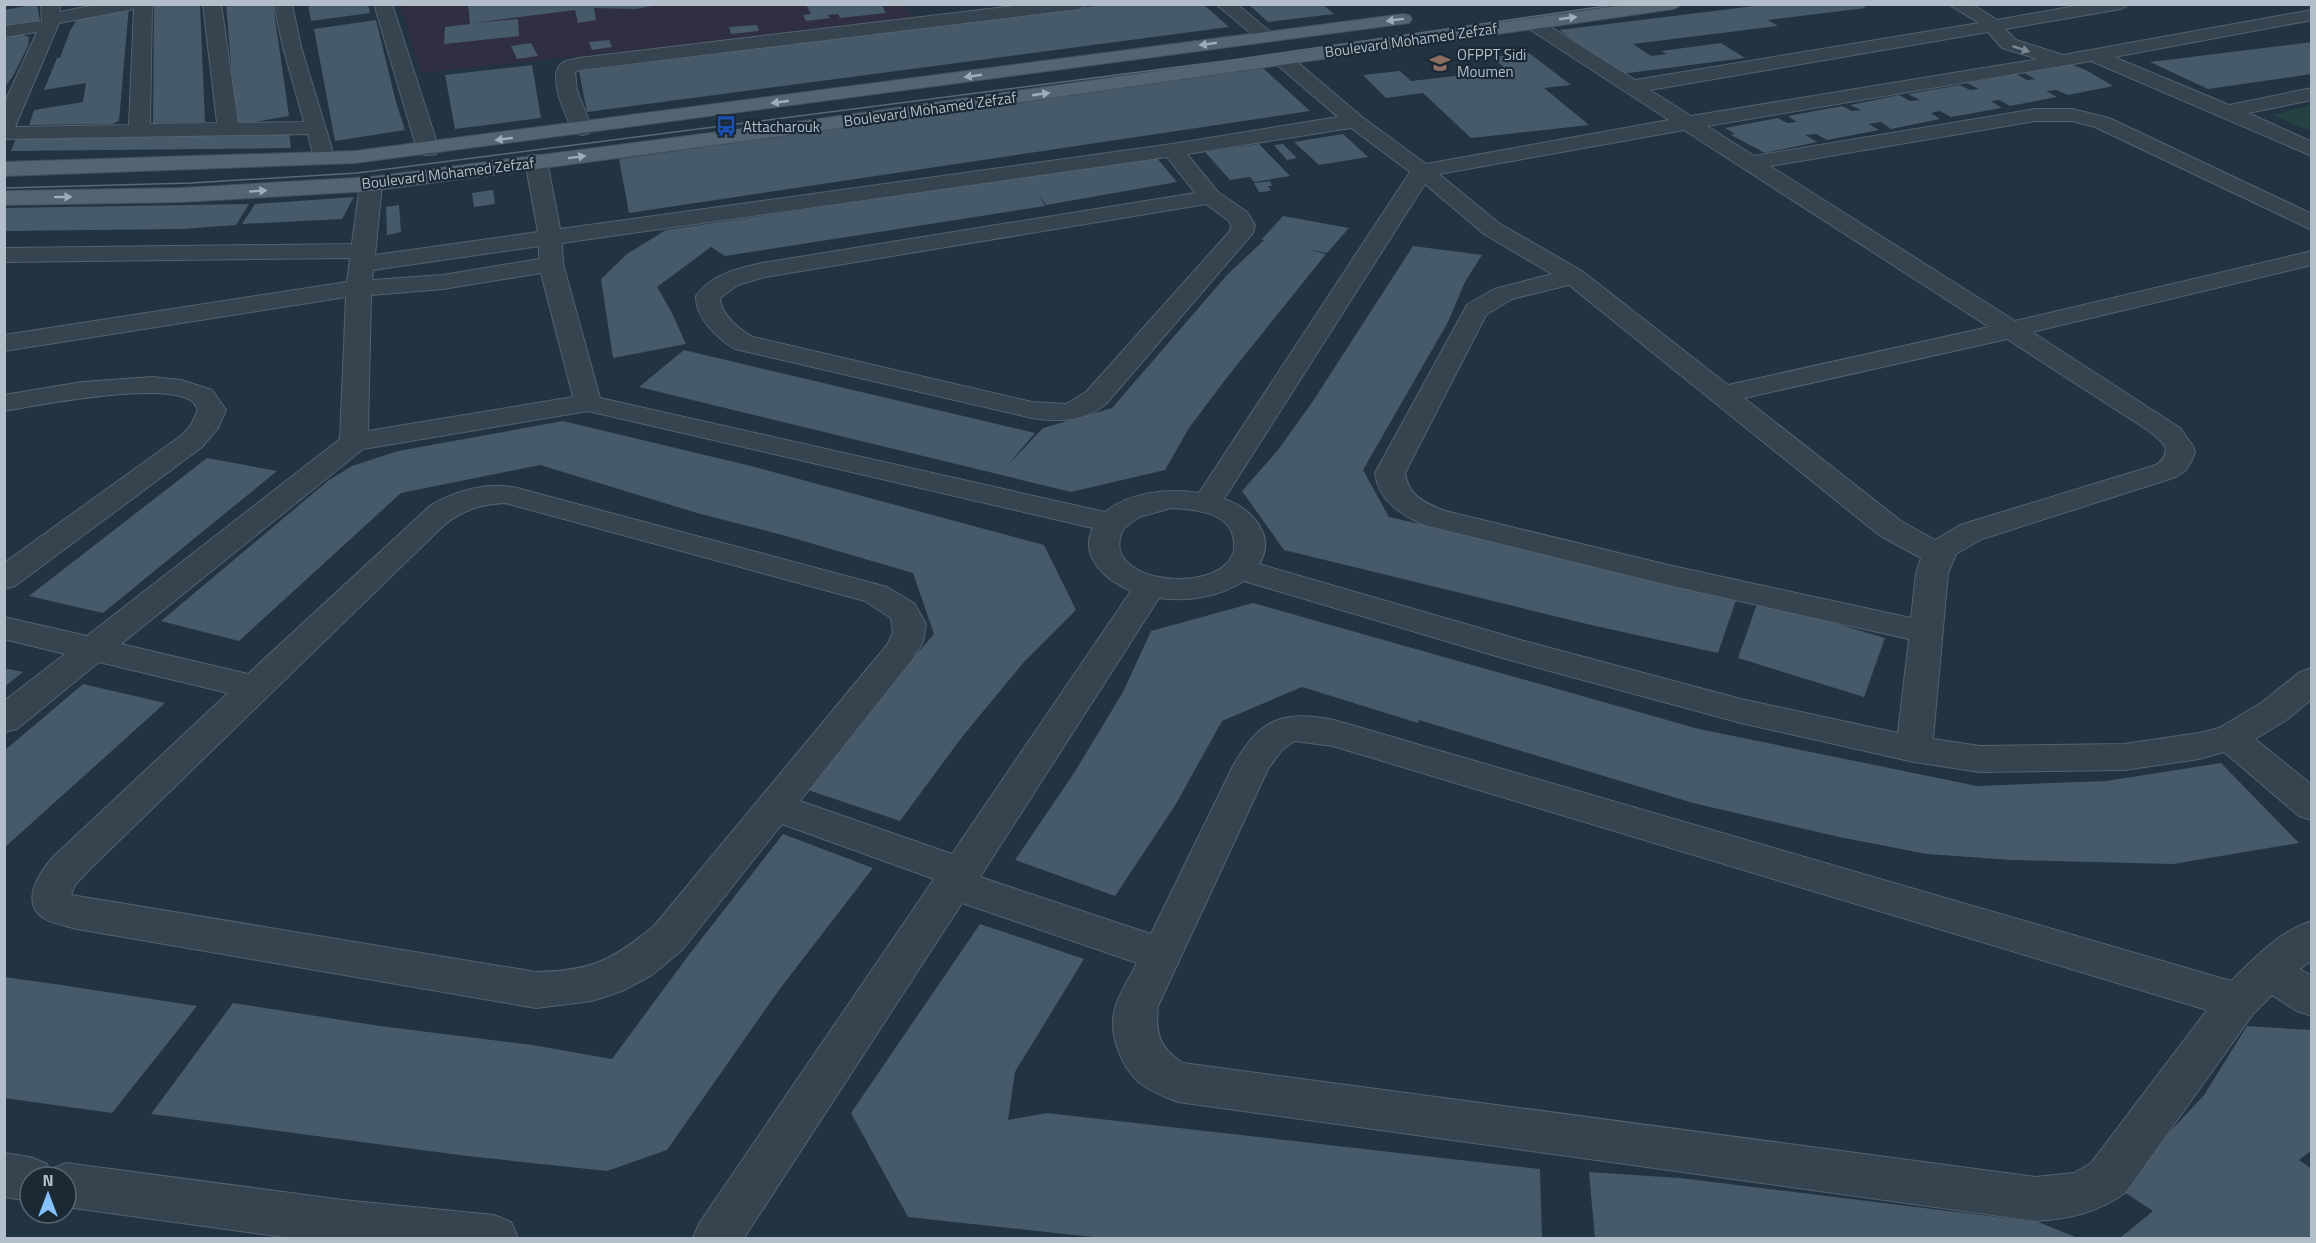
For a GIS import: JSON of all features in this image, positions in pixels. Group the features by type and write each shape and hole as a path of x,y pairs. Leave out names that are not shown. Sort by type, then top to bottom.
{"main road":[{"name":"Boulevard Mohamed Zefzaf","path":"4,198 181,195 371,184 811,126 1674,4"},
{"name":"Boulevard Mohamed Zefzaf","path":"4,169 323,159 428,149 1426,16"}],"street":[{"path":"4,32 50,16 131,4"},
{"path":"139,130 143,4"},
{"path":"212,4 228,129"},
{"path":"283,4 292,47 323,159"},
{"path":"382,4 428,149"},
{"path":"915,4 926,22"},
{"path":"582,129 564,80 565,71 570,67 1079,4"},
{"path":"1224,4 1266,36"},
{"path":"1958,4 1983,17 2004,40 2014,46 2066,60"},
{"path":"1982,4 2024,20 2075,34 2098,54 2312,150"},
{"path":"1631,87 2121,4"},
{"path":"1207,503 1422,171 1686,123 2066,60 2312,15"},
{"path":"50,16 5,128 139,130 316,128"},
{"path":"1532,23 2162,427 2176,441 2180,450 2180,458 2175,465 2152,476 1971,532 1946,545 1938,554 1932,573 1914,749"},
{"path":"1282,59 1355,121 1422,171 1492,229 1573,276 1890,528 1938,554"},
{"path":"2228,111 2312,94"},
{"path":"1750,164 2035,115 2072,115 2102,122 2312,223"},
{"path":"4,255 76,255 361,268 442,282 550,250 1355,121"},
{"path":"1172,150 1210,197 1239,217 1243,225 1241,233 1096,398 1083,409 1063,414 1032,410 749,344 733,338 708,307 708,296 720,285 762,270 1210,197"},
{"path":"536,161 550,250 588,403"},
{"path":"354,442 361,268 371,184"},
{"path":"4,266 76,255"},
{"path":"1722,395 2010,330 2312,258"},
{"path":"4,343 361,268"},
{"path":"1573,276 1503,294 1476,310 1390,473 1390,483 1401,498 1419,512 1435,518 1668,575 1926,632"},
{"path":"4,403 98,388 157,386 196,393 208,400 212,410 204,428 192,441 4,579"},
{"path":"4,720 354,442 588,403 1112,523"},
{"path":"495,494 514,495 876,594 894,601 904,611 910,621 908,641 775,807 668,938 643,960 590,986 562,990 536,990 88,915 57,907 51,897 64,870 440,512 473,497 495,494"},
{"path":"1190,500 1207,503 1238,519 1247,530 1251,543 1249,555 1239,569 1223,580 1201,588 1176,590 1151,586 1129,579 1113,567 1105,552 1104,537 1112,523 1137,506 1153,501 1190,500"},
{"path":"1239,569 1518,651 1741,711 1914,749 1980,759 2124,757 2199,746 2230,738 2273,712 2312,680"},
{"path":"717,1239 1151,586"},
{"path":"4,628 254,687"},
{"path":"2238,1001 1334,733 1305,727 1285,729 1275,734 1262,748 1137,1006 1136,1038 1140,1052 1147,1062 1166,1078 1178,1082 2035,1198 2078,1195 2091,1191 2108,1178 2238,1001 2268,971 2312,938"},
{"path":"2230,738 2312,806"},
{"path":"775,807 1161,954"},
{"path":"2268,971 2312,998"},
{"path":"78,1187 343,1224 494,1239"}],"shaded area":[{"path":"903,4 915,20 421,73 400,5"}],"green space":[{"path":"2311,105 2311,131 2272,115"}],"building":[{"path":"37,4 40,21 4,27 4,10"},
{"path":"154,4 200,4 205,122 153,123"},
{"path":"226,4 273,4 289,116 236,125"},
{"path":"308,4 368,4 370,13 311,21"},
{"path":"468,4 657,5 636,9 594,8 596,20 578,23 575,10 472,23 518,19 519,36 444,44 445,27 470,24"},
{"path":"806,4 881,4 886,13 840,18 838,14 828,15 830,18 806,21 803,15 811,14"},
{"path":"1111,4 1203,4 1229,27 587,112 579,71"},
{"path":"1248,4 1322,4 1334,14 1268,22"},
{"path":"1771,4 1860,4 1866,8 1768,20 1778,26 1633,44 1651,56 1667,54 1661,51 1721,43 1745,58 1621,74 1559,30"},
{"path":"129,6 119,121 112,124 29,125 34,110 83,102 86,83 44,90 57,58 60,58 70,31 79,16"},
{"path":"376,20 405,130 335,141 314,29"},
{"path":"757,25 759,31 731,34 729,27"},
{"path":"20,34 29,37 28,46 13,76 4,88 4,38"},
{"path":"609,40 612,47 592,50 589,42"},
{"path":"2312,42 2312,74 2208,89 2150,62"},
{"path":"531,43 538,56 517,59 511,46"},
{"path":"1529,53 1571,85 1544,88 1589,125 1471,138 1423,93 1386,98 1363,75 1400,71 1411,81 1507,70 1492,57"},
{"path":"2070,64 2086,70 2113,86 2068,95 2056,90 2046,91 2057,97 2010,106 1999,100 1991,101 2002,108 1951,117 1940,111 1931,113 1940,119 1891,129 1881,122 1869,124 1879,130 1827,140 1816,134 1805,135 1817,142 1765,153 1731,135 1735,134 1725,128 1778,118 1787,123 1797,122 1788,116 1842,106 1852,111 1861,110 1850,105 1899,95 1910,101 1920,100 1908,94 1960,85 1970,90 1979,89 1967,83 2016,74 2027,80 2035,79 2024,73"},
{"path":"532,65 541,118 455,129 445,75"},
{"path":"1263,68 1310,111 629,213 619,159"},
{"path":"289,132 291,148 11,151 15,140 34,133"},
{"path":"1343,134 1368,157 1319,165 1294,142"},
{"path":"1259,144 1290,176 1254,182 1250,177 1230,180 1205,152"},
{"path":"1283,144 1297,158 1287,160 1274,145"},
{"path":"1156,157 1177,182 1046,205 1039,195 1045,206 725,256 711,247 657,287 686,344 613,358 601,279 627,254 666,230"},
{"path":"1270,181 1272,186 1268,186 1271,191 1259,192 1254,183"},
{"path":"493,190 495,204 474,207 472,193"},
{"path":"354,197 342,219 242,224 255,204"},
{"path":"249,204 236,225 182,229 4,231 4,208"},
{"path":"399,205 401,232 387,235 386,207"},
{"path":"1283,216 1349,228 1327,253 1306,249 1326,254 1189,428 1165,470 1071,492 639,387 684,350 1035,433 1006,467 1043,428 1112,408 1227,275 1264,240 1261,240"},
{"path":"1413,246 1482,255 1465,282 1448,322 1363,470 1389,517 1737,597 1718,653 1591,625 1284,550 1242,491 1278,450 1313,401"},
{"path":"563,421 751,466 1044,545 1076,610 1024,662 962,737 900,821 808,790 871,706 934,634 913,573 697,513 540,465 401,493 239,641 161,621 329,480 352,466 398,451"},
{"path":"207,458 277,471 103,613 29,596"},
{"path":"1758,601 1885,638 1864,697 1738,658"},
{"path":"1253,603 1699,729 1977,786 2106,781 2221,763 2299,843 2173,864 2012,860 1927,854 1839,837 1693,803 1302,687 1222,721 1176,804 1115,896 1015,860 1074,773 1123,692 1151,631"},
{"path":"4,668 23,672 4,687"},
{"path":"83,684 165,703 4,848 4,751"},
{"path":"783,834 873,868 779,990 667,1150 607,1171 467,1156 151,1114 233,1003 380,1026 532,1045 612,1059 688,956"},
{"path":"980,924 1084,959 1015,1072 1008,1120 1047,1113 1540,1169 1542,1238 1102,1238 908,1217 851,1113"},
{"path":"4,977 197,1006 112,1113 4,1098"},
{"path":"2247,1026 2312,1030 2312,1150 2299,1160 2312,1169 2312,1238 2120,1238 2153,1211 2118,1188 2204,1095"},
{"path":"1589,1172 1680,1178 2038,1222 2078,1238 1595,1238"}],"tram line":[{"path":"4,188 191,183 357,173 1232,60 1620,4"}],"place":[{"name":"OFPPT Sidi Moumen","path":"1440,63"},
{"name":"Attacharouk","path":"726,126"}]}
